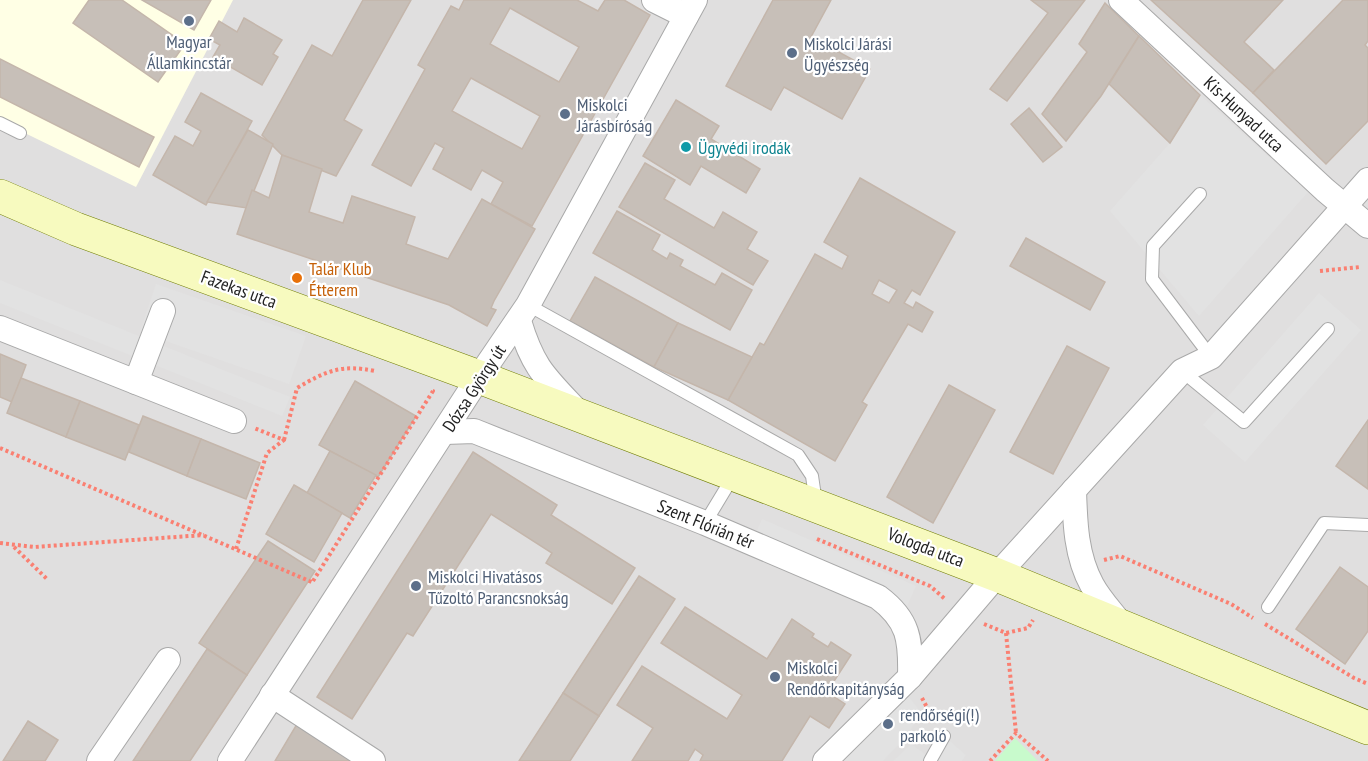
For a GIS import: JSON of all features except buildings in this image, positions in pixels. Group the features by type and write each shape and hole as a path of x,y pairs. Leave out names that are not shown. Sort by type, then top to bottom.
{"street":[{"path":"654,0 690,8"},
{"name":"Kis-Hunyad utca","path":"1121,0 1368,226"},
{"name":"Dózsa György út","path":"230,761 479,377 524,313 690,8"},
{"path":"825,761 910,677 997,575 1182,371 1211,357 1368,180"},
{"name":"Fazekas utca","path":"0,196 76,229 479,377"},
{"path":"136,382 163,311"},
{"path":"524,313 528,350 539,371 582,416"},
{"path":"0,328 234,421"},
{"name":"Vologda utca","path":"479,377 997,575 1368,728"},
{"name":"Szent Flórián tér","path":"445,432 474,431 705,523 878,597 895,609 904,624 911,649 910,677"},
{"path":"1074,490 1075,534 1084,567 1093,586 1123,627"},
{"path":"99,761 168,660"},
{"path":"272,695 373,761"}],"lane":[{"path":"0,123 20,133"},
{"path":"1200,194 1153,246 1152,279 1211,357"},
{"path":"524,313 798,455 812,476 816,504"},
{"path":"1182,371 1244,422 1328,328"},
{"path":"705,523 735,474"},
{"path":"1269,608 1324,523 1368,525"},
{"path":"931,760 944,736"}],"path":[{"path":"1314,272 1360,267"},
{"path":"236,549 267,453 284,440 297,388 326,371 355,367 384,373"},
{"path":"313,581 433,392 423,387"},
{"path":"234,421 284,440"},
{"path":"0,448 313,581 331,606"},
{"path":"0,543 14,546 205,536"},
{"path":"814,538 930,586 963,615"},
{"path":"14,546 47,579"},
{"path":"1084,567 1120,556 1231,604 1354,678 1368,684"},
{"path":"1006,633 1016,732 1048,761"},
{"path":"910,677 931,715 931,760"},
{"path":"990,761 1016,732"}],"shaded area":[{"path":"0,0 1368,0 1368,761 0,761"},
{"path":"0,0 233,0 136,187 0,121"},
{"path":"1200,95 1308,192 1199,316 1110,211 1170,143"},
{"path":"0,280 290,397 282,416 0,303"},
{"path":"156,284 306,336 289,384 140,332"},
{"path":"1319,293 1361,330 1245,462 1203,425"},
{"path":"762,519 916,586 907,606 753,540"},
{"name":"rendőrségi(!) parkoló","path":"900,686 921,712 907,736 883,761 825,761"},
{"path":"944,736 966,755 962,761 893,761 911,744 932,759"}],"green space":[{"path":"1015,738 1038,761 995,761"}],"place":[{"name":"Magyar Államkincstár","path":"189,21"},
{"name":"Miskolci Járási Ügyészség","path":"792,53"},
{"name":"Miskolci Járásbíróság","path":"565,114"},
{"name":"Ügyvédi irodák","path":"686,147"},
{"name":"Talár Klub Étterem","path":"297,278"},
{"name":"Miskolci Hivatásos Tűzoltó Parancsnokság","path":"416,586"},
{"name":"Miskolci Rendőrkapitányság","path":"775,677"},
{"name":"rendőrségi(!) parkoló","path":"888,724"}]}
